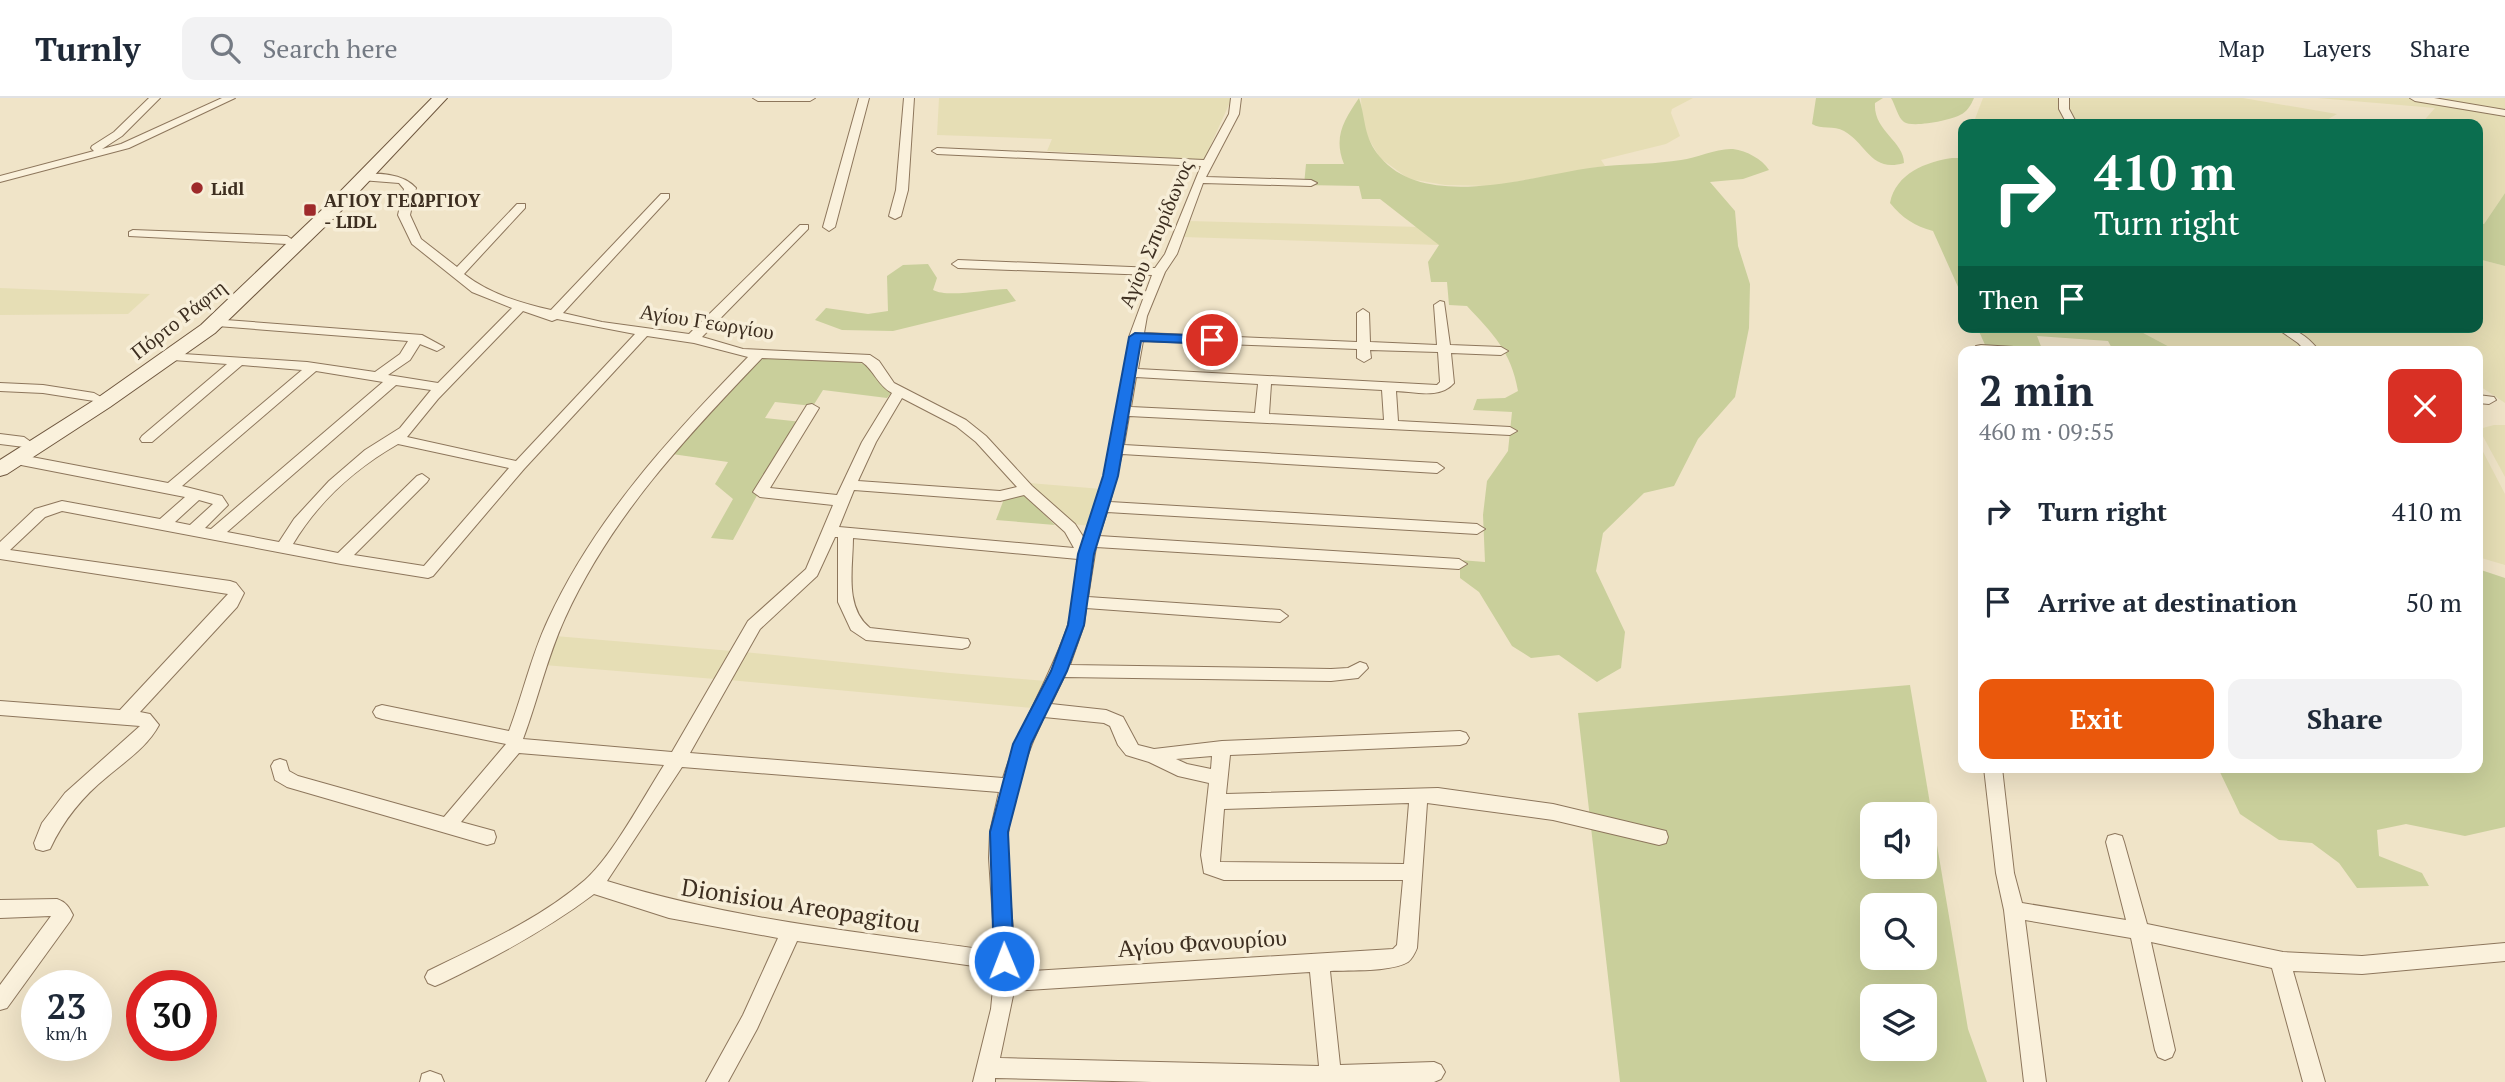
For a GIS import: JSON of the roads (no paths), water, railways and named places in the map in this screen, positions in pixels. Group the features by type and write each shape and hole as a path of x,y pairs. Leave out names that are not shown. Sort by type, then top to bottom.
{"main road":[{"name":"Πόρτο Ράφτη","path":"10,457 173,356 217,321 334,208 440,98"},
{"name":"Πόρτο Ράφτη","path":"10,457 193,328 322,206 361,177"}],"street":[{"path":"79,158 118,134 155,98"},
{"path":"0,179 125,146 230,98"},
{"path":"758,98 810,98"},
{"path":"829,227 864,98"},
{"path":"895,216 902,190 909,98"},
{"name":"Αγίου Σπυρίδωνος","path":"986,1075 1005,982 999,832 1010,786 1022,744 1059,671 1076,625 1090,542 1102,507 1116,449 1135,337 1149,294 1171,254 1199,180 1234,114 1236,98"},
{"path":"2064,98 2064,109 2069,119"},
{"path":"2415,98 2505,113"},
{"path":"937,151 1208,163"},
{"name":"Αγίου Γεωργίου","path":"361,177 396,179 407,185 410,194 404,215 416,241 476,289 520,307 552,317 692,338 742,353 865,358 874,364 890,386 961,423 981,439 1027,489 1070,528 1090,542"},
{"path":"1199,180 1311,183"},
{"path":"552,317 665,195"},
{"path":"457,274 521,206"},
{"path":"692,338 804,227"},
{"path":"133,234 288,240"},
{"path":"958,264 1159,272"},
{"path":"1129,373 1444,388 1447,383 1440,305"},
{"path":"283,548 293,529 349,471 371,453 396,439 425,410 433,396 520,307"},
{"path":"1363,313 1364,352"},
{"path":"217,321 417,338 437,346"},
{"path":"0,553 34,518 55,507 195,529 341,559 428,572 519,466 645,331"},
{"path":"2291,333 2308,346"},
{"path":"1135,337 1364,352 1444,349 1501,351"},
{"path":"215,534 384,379 405,357 417,338"},
{"path":"449,825 515,741 524,719 532,684 551,635 573,586 594,550 669,447 758,354"},
{"path":"173,356 313,367 443,387"},
{"path":"147,439 237,363"},
{"path":"171,488 313,367"},
{"path":"1262,417 1265,380"},
{"path":"0,387 94,397"},
{"path":"1389,387 1391,424"},
{"path":"899,392 876,429 843,501 838,532 848,609 856,629 866,634 962,643"},
{"path":"812,408 760,492 843,501"},
{"path":"1123,411 1510,431"},
{"path":"0,439 10,457 171,488 216,500 221,505 195,529"},
{"path":"396,439 519,466"},
{"path":"1116,449 1437,468"},
{"path":"341,559 422,479"},
{"path":"849,485 1000,496 1027,489"},
{"path":"164,524 197,495"},
{"path":"1102,507 1477,529"},
{"path":"1070,528 1090,542"},
{"path":"838,532 1090,542 1460,564"},
{"path":"435,977 499,946 548,917 592,885 610,864 678,758 754,625 812,572 838,532"},
{"path":"0,553 229,587 236,593 231,603 123,719"},
{"path":"1080,602 1280,616"},
{"path":"1059,671 1331,676 1352,674 1360,668"},
{"path":"0,708 144,719 150,725 144,736 65,803 46,831 43,843"},
{"path":"1040,710 1106,717 1117,722 1124,740 1132,750 1154,756 1184,771 1219,778"},
{"path":"382,712 515,741 523,747 1010,786"},
{"path":"1154,756 1222,748 1461,738"},
{"path":"1222,748 1210,855 1211,867 1224,872 1412,872 1419,794"},
{"path":"280,765 281,775 293,782 486,837"},
{"path":"1994,773 2035,1082"},
{"path":"1217,802 1419,794 1553,812 1659,836"},
{"path":"2115,842 2165,1050"},
{"name":"Αγίου Φανουρίου","path":"1005,982 1393,958 1402,955 1407,948 1412,872"},
{"name":"Dionisiou Areopagitou","path":"592,885 669,909 791,932 1004,961"},
{"path":"0,909 57,907 64,915 0,1001"},
{"path":"2014,911 2138,931 2280,961 2362,965 2505,952"},
{"path":"718,1082 750,1022 791,932"},
{"path":"1319,961 1331,1076"},
{"path":"2280,961 2314,1082"},
{"path":"986,1075 1331,1076 1434,1072"}],"place":[{"name":"Lidl","path":"197,188"},
{"name":"ΑΓΙΟΥ ΓΕΩΡΓΙΟΥ - LIDL","path":"310,210"}]}
